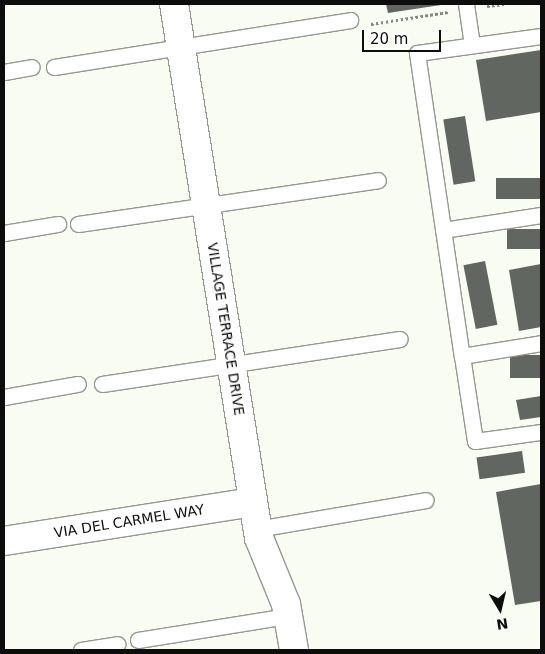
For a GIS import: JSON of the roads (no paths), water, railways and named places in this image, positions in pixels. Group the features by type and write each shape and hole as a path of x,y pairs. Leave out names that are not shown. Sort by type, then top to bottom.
{"street":[{"name":"VILLAGE TERRACE DRIVE","path":"174,4 258,529 288,616 294,650"},
{"name":"VIA DEL CARMEL WAY","path":"4,541 254,502"}],"lane":[{"path":"466,7 472,45"},
{"path":"54,67 181,50 350,20"},
{"path":"541,36 417,53 476,441 541,432"},
{"path":"4,72 32,67"},
{"path":"78,224 206,207 378,180"},
{"path":"443,230 541,215"},
{"path":"4,233 58,224"},
{"path":"102,384 400,340"},
{"path":"462,356 541,343"},
{"path":"4,397 78,384"},
{"path":"258,529 426,500"},
{"path":"138,640 288,616"},
{"path":"80,650 118,644"}]}
